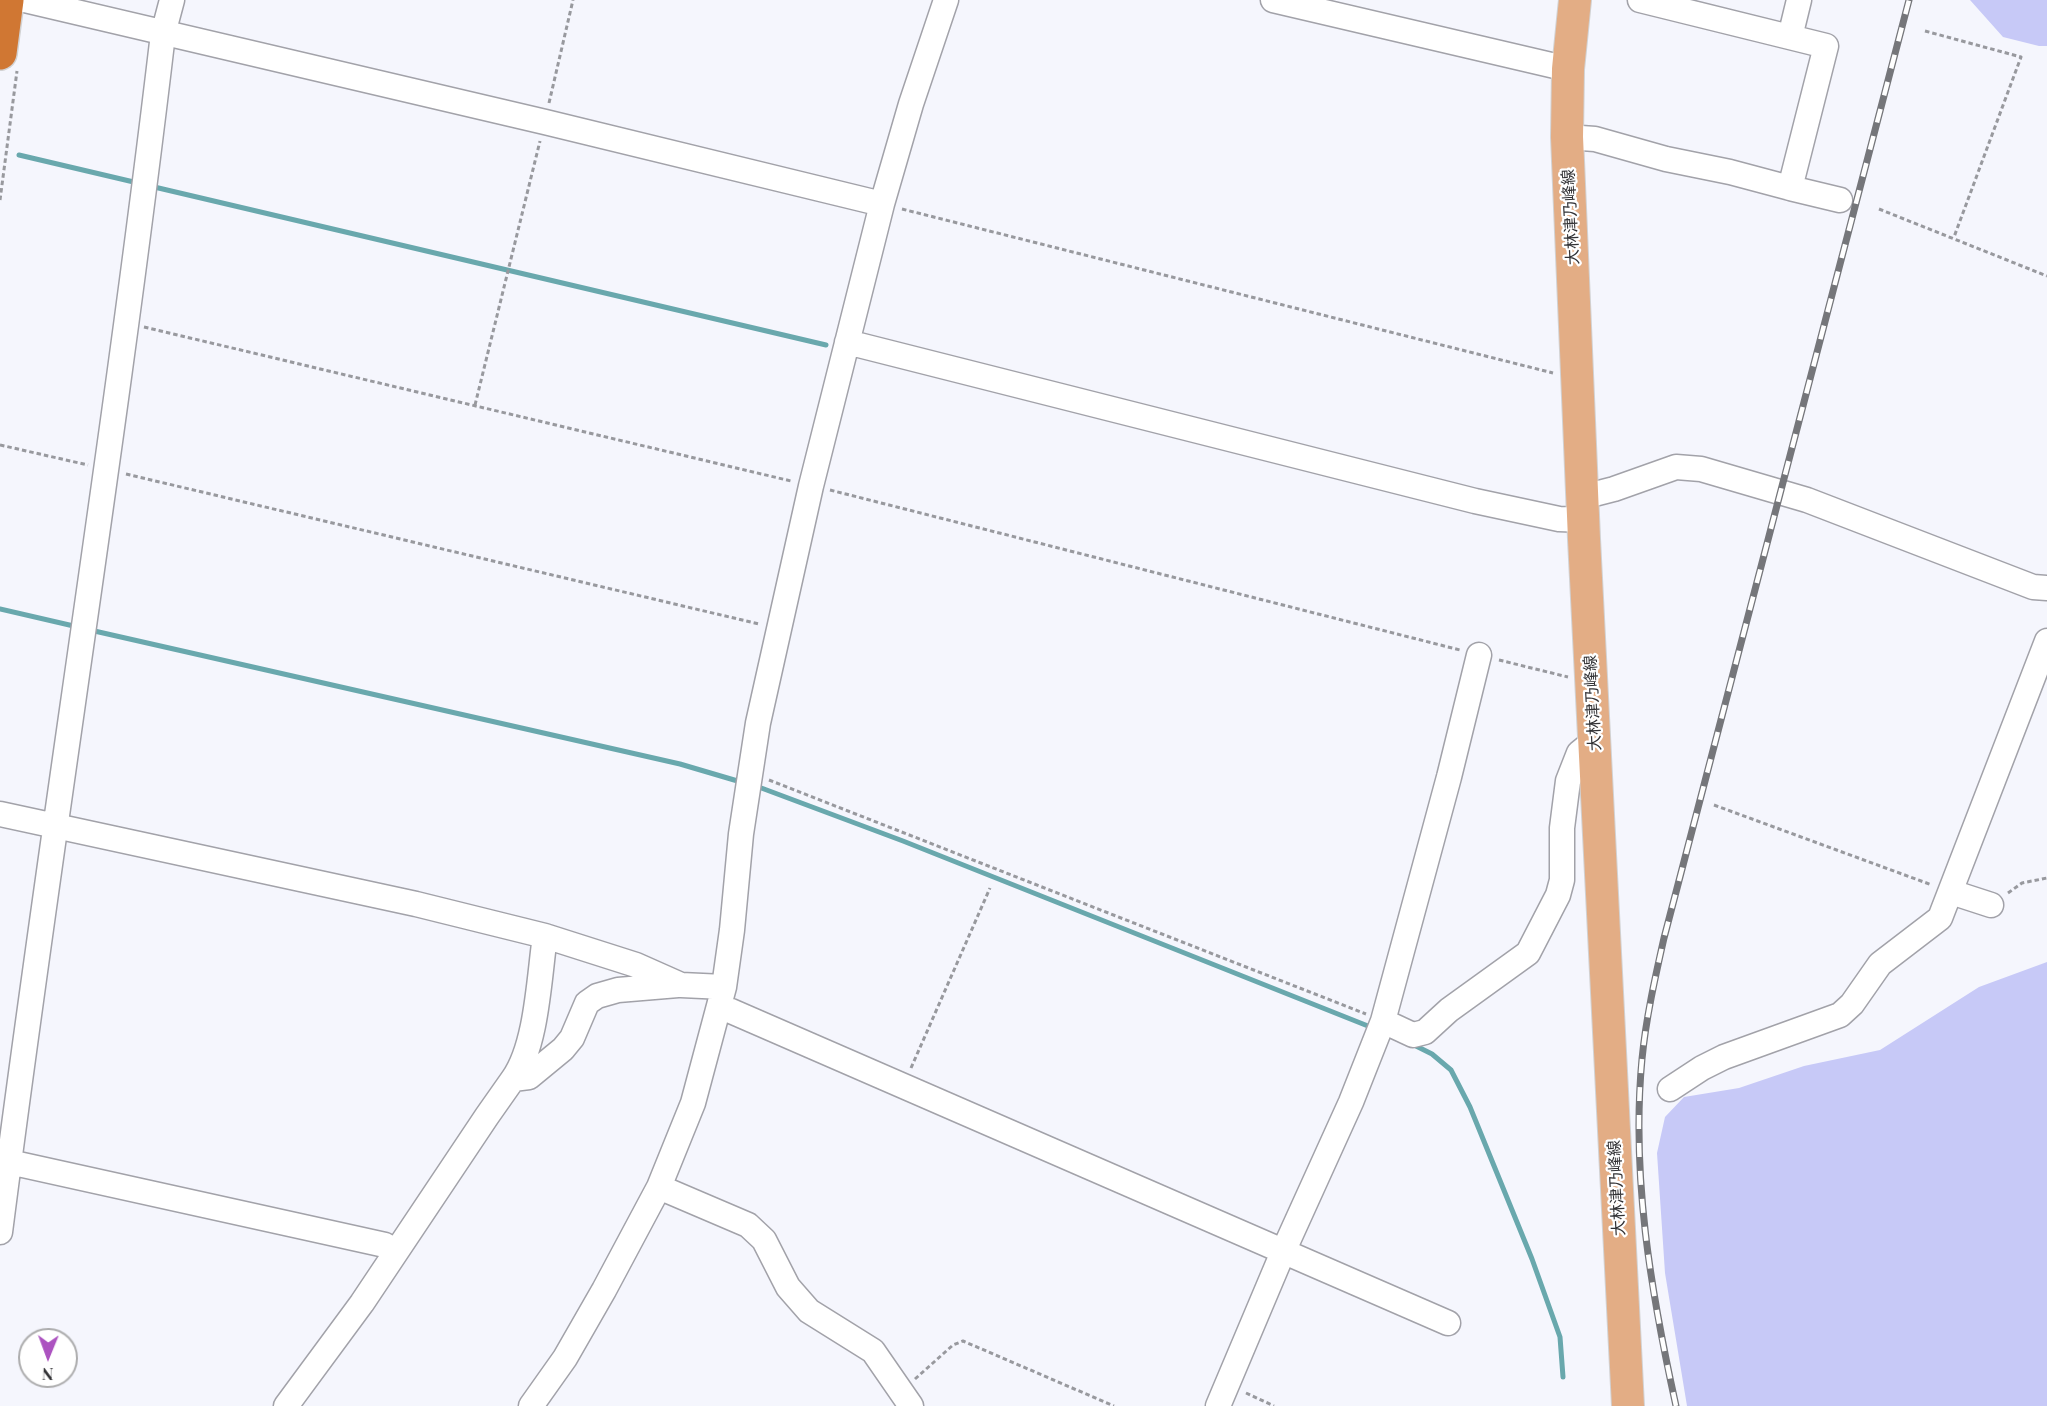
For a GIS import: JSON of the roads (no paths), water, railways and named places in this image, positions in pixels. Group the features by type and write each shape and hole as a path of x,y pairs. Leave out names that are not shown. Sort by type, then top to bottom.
{"highway":[{"path":"8,62 26,1"}],"main road":[{"name":"大林津乃峰線","path":"1574,2 1568,69 1567,137 1583,508 1628,1406"}],"street":[{"path":"0,1232 4,1161 56,826 105,469 128,323 164,34 172,0"},
{"path":"531,1406 565,1358 604,1290 658,1186 693,1103 721,997 732,930 741,834 759,723 778,629 811,486 882,204 911,104 946,0"},
{"path":"1273,0 1568,69"},
{"path":"1640,0 1826,46 1790,188"},
{"path":"1790,37 1799,0"},
{"path":"26,1 545,122 882,204"},
{"path":"1567,137 1595,139 1666,159 1730,172 1839,200"},
{"path":"847,342 1475,501 1559,519 1583,508 1614,489 1676,468 1701,469 1807,500 2033,587 2047,588"},
{"path":"1670,1089 1724,1057 1840,1015 1852,1004 1880,964 1940,918 2047,641"},
{"path":"1222,1396 1283,1252 1351,1102 1381,1027 1449,777 1479,655"},
{"path":"1381,1027 1413,1035 1425,1032 1449,1010 1528,953 1558,895 1562,880 1562,828 1569,781 1579,753 1595,740"},
{"path":"0,814 416,904 545,936 636,965 681,985 721,997 731,1011 1448,1323"},
{"path":"1951,892 1991,905"},
{"path":"286,1406 362,1303 395,1251 522,1067 530,1042 545,936"},
{"path":"513,1079 529,1077 563,1049 572,1038 587,1003 597,996 618,990 681,985"},
{"path":"4,1161 385,1245 395,1251"},
{"path":"658,1186 748,1225 764,1240 789,1287 809,1311 873,1351 905,1397"}],"waterway":[{"path":"19,155 138,183"},
{"path":"150,186 826,345"},
{"path":"0,609 78,627"},
{"path":"90,630 680,764 741,782"},
{"path":"756,786 903,841 1373,1028"},
{"path":"1412,1044 1432,1054 1451,1070 1470,1107 1532,1259 1560,1337 1563,1377"}],"railway":[{"path":"1676,1406 1651,1277 1641,1190 1639,1103 1648,1013 1664,938 1909,0"}]}
